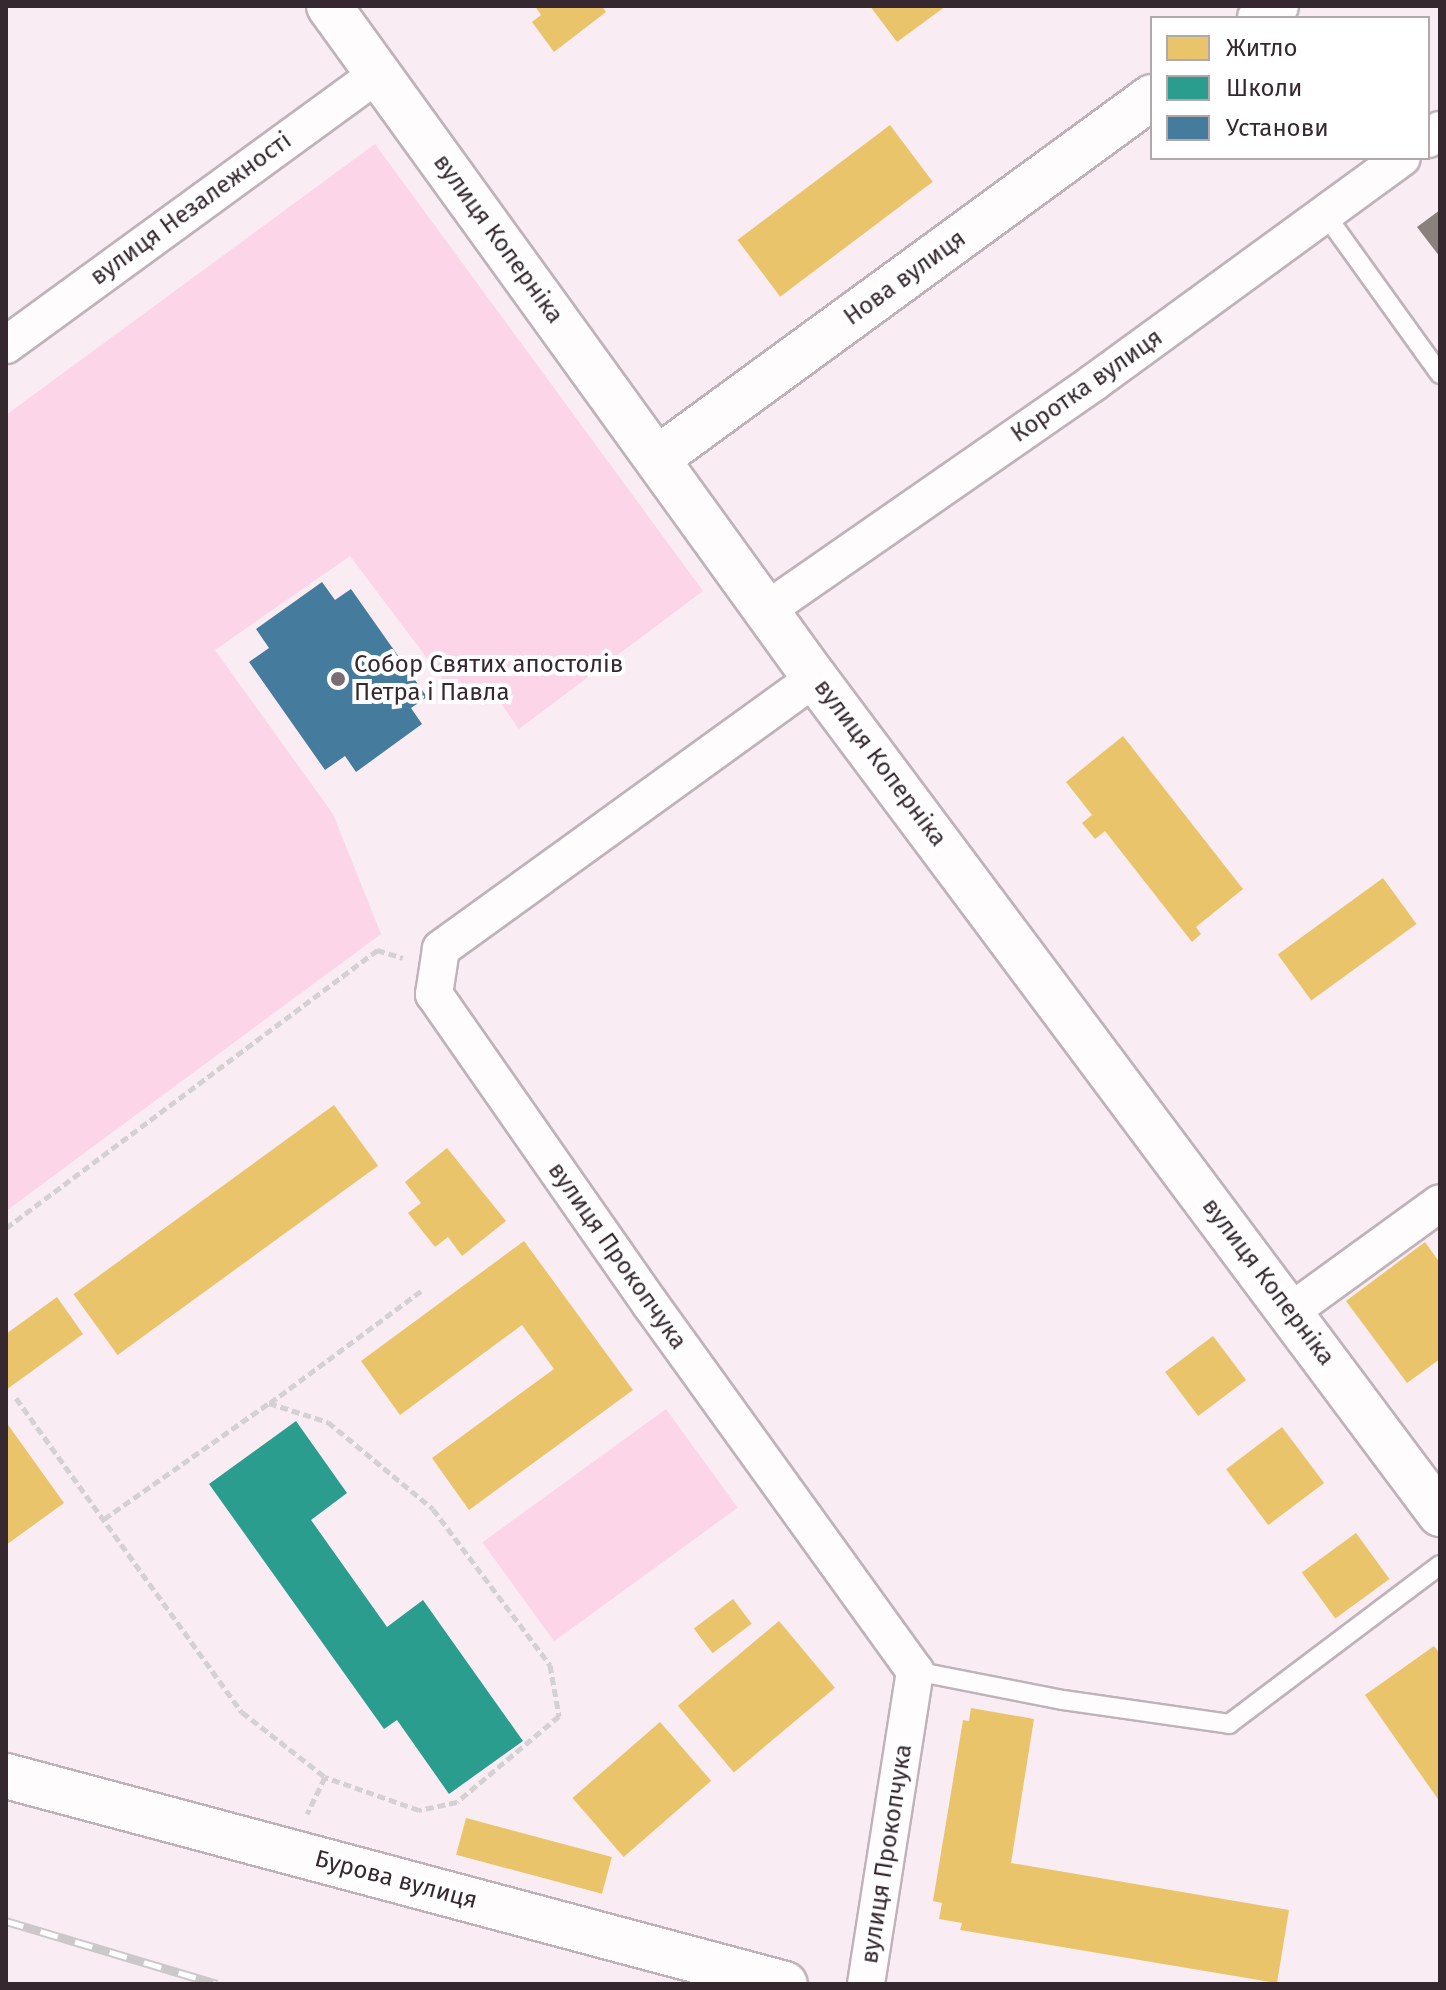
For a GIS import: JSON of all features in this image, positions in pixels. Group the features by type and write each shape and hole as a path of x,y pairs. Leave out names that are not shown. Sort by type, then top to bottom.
{"main road":[{"name":"вулиця Коперніка","path":"329,6 815,678 1440,1514"},
{"name":"Нова вулиця","path":"658,458 1150,98"},
{"name":"Бурова вулиця","path":"6,1776 785,1984"}],"street":[{"name":"вулиця Незалежності","path":"6,345 377,74"},
{"name":"Коротка вулиця","path":"768,609 1093,383 1399,160"},
{"path":"438,970 441,949 815,678"},
{"name":"вулиця Прокопчука","path":"438,970 434,994 651,1305 915,1671 866,1984"},
{"path":"1290,1312 1440,1203"}],"lane":[{"path":"1325,214 1440,374"},
{"path":"915,1671 1063,1700 1229,1724 1440,1565"}],"path":[{"path":"6,1228 377,950 438,970"},
{"path":"104,1519 421,1291"},
{"path":"16,1398 242,1712 325,1777 419,1810 457,1802 559,1716 550,1665 433,1509 328,1422 269,1403"},
{"path":"289,1851 325,1777"}],"shaded area":[{"path":"375,144 703,591 519,729 486,682 460,702 350,556 215,650 333,814 381,934 6,1211 6,415"},
{"path":"666,1409 738,1508 554,1641 482,1542"}],"building: Житло":[{"path":"535,6 602,6 606,12 554,52 532,22 541,15"},
{"path":"870,6 946,6 897,42"},
{"path":"890,125 933,182 780,297 737,240"},
{"path":"1123,736 1243,889 1196,927 1201,934 1192,942 1105,831 1095,839 1082,823 1092,815 1066,782"},
{"path":"1383,878 1417,924 1311,1001 1278,954"},
{"path":"334,1105 378,1166 118,1355 73,1294"},
{"path":"447,1148 506,1221 462,1256 448,1237 435,1247 408,1213 421,1203 405,1182"},
{"path":"524,1241 633,1390 469,1510 432,1458 554,1369 522,1325 400,1415 361,1361"},
{"path":"1425,1242 1440,1263 1440,1359 1407,1383 1346,1301"},
{"path":"57,1297 83,1334 6,1390 6,1334"},
{"path":"1213,1336 1246,1380 1198,1416 1165,1372"},
{"path":"6,1422 64,1503 6,1545"},
{"path":"1282,1427 1324,1483 1268,1525 1226,1469"},
{"path":"1356,1533 1390,1579 1335,1618 1302,1572"},
{"path":"733,1599 752,1624 713,1653 694,1628"},
{"path":"779,1621 835,1688 734,1772 678,1706"},
{"path":"1434,1646 1440,1654 1440,1802 1365,1695"},
{"path":"971,1708 1034,1719 1011,1863 1289,1910 1277,1983 960,1930 962,1923 939,1919 942,1903 933,1901 963,1720 969,1721"},
{"path":"660,1722 711,1781 624,1857 572,1798"},
{"path":"466,1818 612,1857 602,1894 456,1855"}],"building: Школи":[{"path":"296,1421 347,1493 311,1520 387,1627 423,1600 523,1741 449,1794 397,1720 384,1729 209,1484"}],"building: Установи":[{"name":"Собор Святих апостолів Петра і Павла","path":"322,582 335,600 351,589 427,697 411,708 422,724 356,772 345,756 325,770 249,662 269,648 256,629"}],"building: Промзона":[{"path":"1440,210 1440,257 1417,227"}],"railway":[{"path":"6,1921 217,1984"}],"place":[{"name":"Собор Святих апостолів Петра і Павла","path":"338,679"}]}
